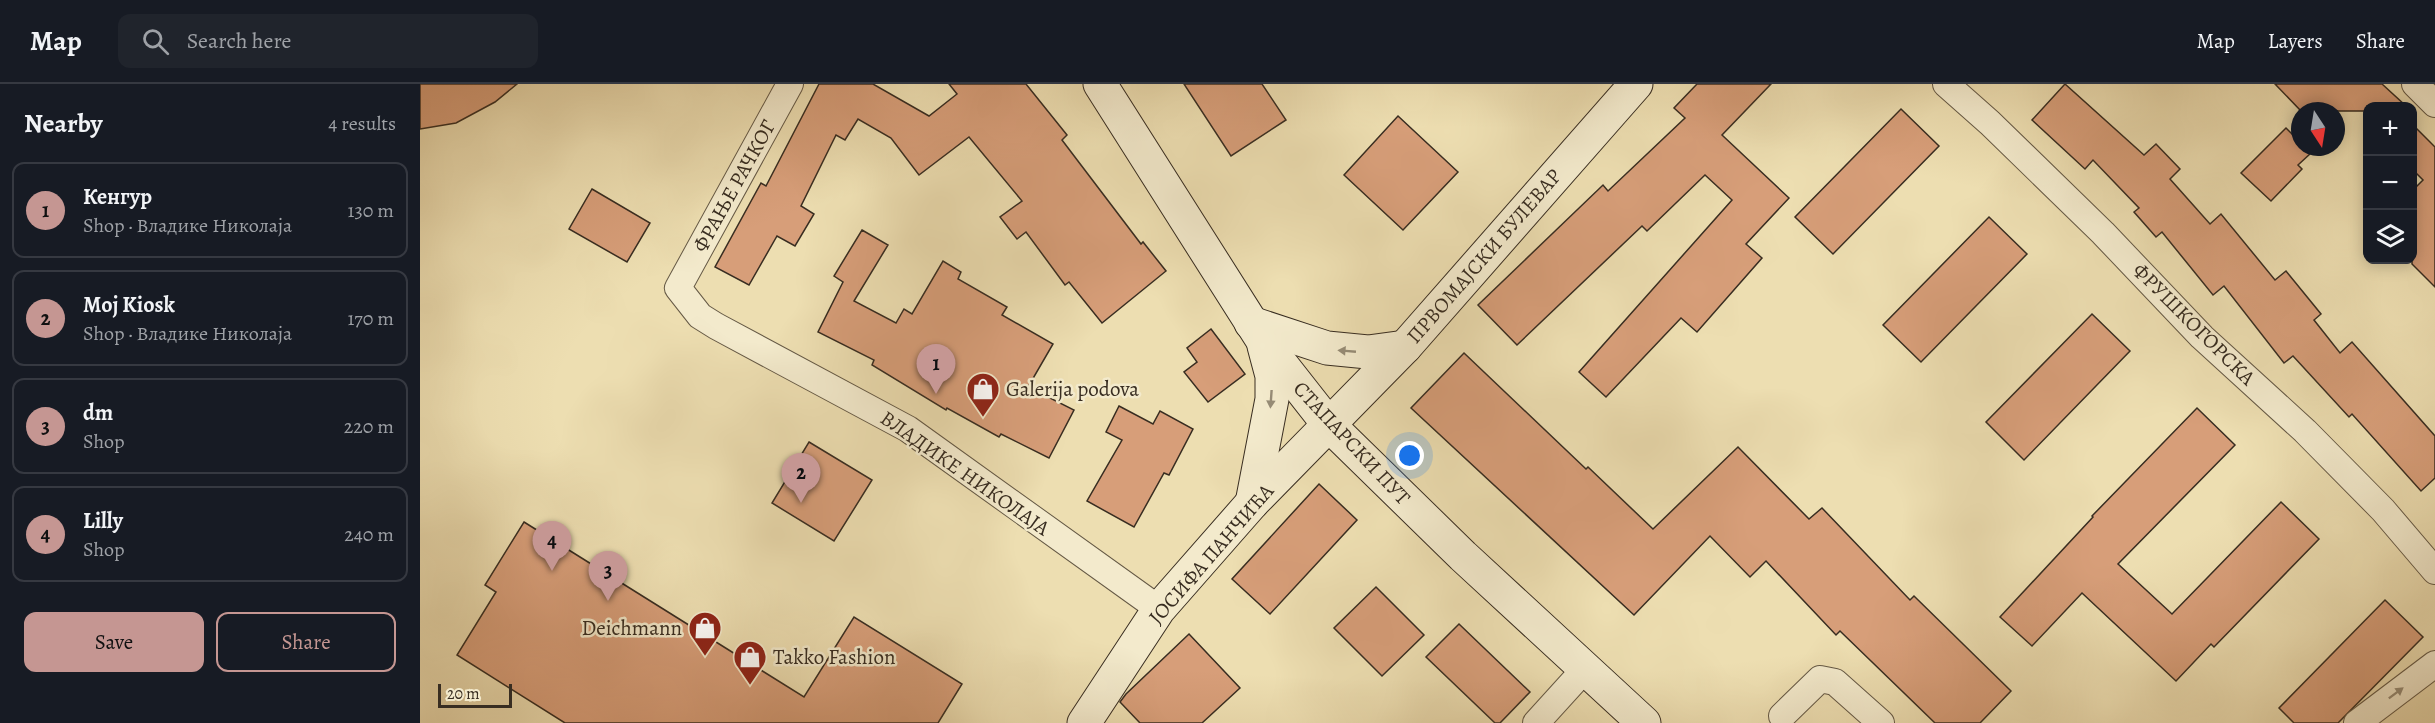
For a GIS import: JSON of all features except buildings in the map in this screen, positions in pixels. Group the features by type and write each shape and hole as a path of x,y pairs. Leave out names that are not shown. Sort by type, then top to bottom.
{"main road":[{"name":"СТАПАРСКИ ПУТ","path":"1100,84 1257,332 1329,425 1462,556 1644,723"},
{"name":"ПРВОМАЈСКИ БУЛЕВАР","path":"1329,425 1405,347 1636,84"},
{"path":"1257,332 1327,348 1368,352 1405,347"},
{"path":"1252,504 1272,399 1272,376 1257,332"},
{"name":"ЈОСИФА ПАНЧИЋА","path":"1084,723 1159,609 1252,504 1329,425"}],"street":[{"name":"ФРАЊЕ РАЧКОГ","path":"678,288 790,84"},
{"name":"ФРУШКОГОРСКА","path":"1946,84 1990,123 2103,233 2202,337 2305,431 2383,510 2435,571"},
{"path":"2415,84 2435,104"},
{"name":"ВЛАДИКЕ НИКОЛАЈА","path":"678,288 700,316 908,429 1159,609"},
{"path":"2357,723 2435,664"},
{"path":"1536,723 1585,669"},
{"path":"1782,716 1820,679 1835,682 1881,723"}],"place":[{"name":"Кенгур","path":"936,394"},
{"name":"Galerija podova","path":"983,418"},
{"name":"Moj Kiosk","path":"801,503"},
{"name":"Lilly","path":"552,571"},
{"name":"dm","path":"608,601"},
{"name":"Deichmann","path":"705,657"},
{"name":"Takko Fashion","path":"750,686"}]}
